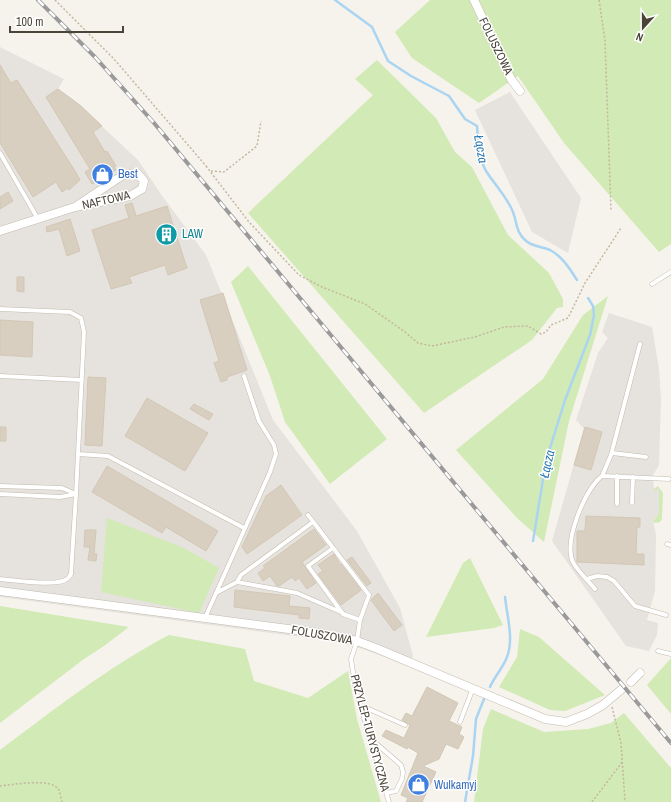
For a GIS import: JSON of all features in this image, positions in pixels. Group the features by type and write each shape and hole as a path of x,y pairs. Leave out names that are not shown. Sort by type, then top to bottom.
{"street":[{"name":"FOLUSZOWA","path":"474,0 511,78 520,91"},
{"name":"NAFTOWA","path":"0,231 75,207 134,194 142,189 144,181 137,173 123,175 75,207"},
{"name":"FOLUSZOWA","path":"0,591 319,633 357,640 545,719 566,722 587,714 610,700 622,689"},
{"path":"631,682 640,673"}],"lane":[{"path":"0,153 38,219"},
{"path":"652,284 671,272"},
{"path":"0,309 70,312 81,318 84,332 71,574 67,580 59,582 0,579"},
{"path":"595,589 572,561 571,552 573,533 589,490 602,476 612,453 640,344"},
{"path":"0,376 82,380"},
{"path":"205,618 270,472 276,454 274,445 258,420 244,376"},
{"path":"612,453 646,456"},
{"path":"78,454 108,456 244,528"},
{"path":"602,476 669,479"},
{"path":"617,504 618,476"},
{"path":"632,503 633,477"},
{"path":"0,486 62,488 76,494"},
{"path":"0,494 60,497 76,494"},
{"path":"308,515 333,548 308,566 343,614"},
{"path":"216,593 237,582 241,575 314,522"},
{"name":"PRZYLEP-TURYSTYCZNA","path":"333,548 369,595 360,620 357,640 351,659 356,691 362,706 389,802"},
{"path":"587,579 597,576 606,577 614,581 635,606 666,615"},
{"path":"237,582 297,593 360,620"},
{"path":"658,651 671,654"},
{"path":"460,722 474,688"},
{"path":"362,706 405,726"},
{"path":"371,739 400,766 403,772 396,791 387,793"}],"path":[{"path":"55,0 114,59 210,171 224,172 244,158 257,146 261,121"},
{"path":"599,0 605,40 611,211"},
{"path":"206,166 249,222 298,275 322,287 365,304 405,332 418,344 432,346 476,338 504,327 528,326 541,334 546,332 551,326 568,318 585,283 621,228"},
{"path":"610,700 621,743 625,802"},
{"path":"592,802 622,761"},
{"path":"0,786 43,782 55,786 58,789 62,802"}],"shaded area":[{"path":"0,47 64,79 58,89 74,100 138,160 163,197 206,255 273,420 357,531 400,608 413,656 409,666 363,649 332,641 0,597"},
{"path":"510,92 581,198 568,253 532,232 475,110"},
{"path":"117,179 126,183 125,185 119,187 117,191 114,189 106,196 96,192"},
{"path":"78,191 81,197 52,207 49,201"},
{"path":"609,313 652,327 659,369 661,399 659,465 653,475 654,490 659,489 659,513 653,520 656,535 655,591 647,620 658,623 657,635 649,651 626,646 552,541 584,429 576,420 598,353 608,338 602,332"},
{"path":"642,483 648,483 647,515 641,510"},
{"path":"659,489 659,513 654,517 654,491"},
{"path":"215,609 351,630 350,635 215,616"},
{"path":"367,634 392,643 389,650 364,641"}],"green space":[{"path":"430,0 671,0 671,244 659,252 564,143 518,76 479,103 412,58 395,32"},
{"path":"377,60 436,118 455,152 472,167 508,235 549,273 563,299 563,307 557,308 532,340 424,413 248,213 373,95 355,79"},
{"path":"248,266 387,439 330,484 285,422 270,376 231,282"},
{"path":"608,296 569,421 544,542 517,518 456,450 543,379 583,315"},
{"path":"658,486 663,493 662,519 660,522 655,523 653,521 659,513 659,489 654,491 654,489"},
{"path":"107,518 184,548 219,568 199,613 101,592"},
{"path":"470,558 503,625 494,628 426,637 463,563"},
{"path":"0,606 129,627 0,723"},
{"path":"520,629 539,637 605,695 565,711 550,710 499,687 517,657"},
{"path":"169,635 245,649 254,681 308,698 348,671 357,719 381,802 0,802 0,750 103,675 146,647"},
{"path":"671,658 671,714 647,685"},
{"path":"491,709 544,732 588,729 611,723 624,713 671,768 671,802 474,802 483,729"}],"building":[{"path":"0,65 11,83 17,80 80,180 69,190 68,188 62,192 56,182 33,197 0,143"},
{"path":"58,89 81,106 102,126 93,132 105,152 107,151 116,166 114,167 116,170 92,184 85,172 90,169 46,97"},
{"path":"8,192 13,201 0,209 0,197"},
{"path":"132,203 136,216 167,206 187,268 168,275 165,265 129,277 132,283 111,289 92,230 129,218 125,205"},
{"path":"70,219 80,251 67,256 59,229 47,232 46,227"},
{"path":"17,277 24,277 24,292 17,291"},
{"path":"223,293 247,370 227,377 227,380 221,382 214,363 219,361 200,300"},
{"path":"0,320 33,322 32,357 0,355"},
{"path":"88,377 106,378 102,446 85,445"},
{"path":"147,398 208,433 185,471 125,436"},
{"path":"194,404 213,414 209,420 190,409"},
{"path":"0,427 6,427 6,441 0,441"},
{"path":"585,427 602,432 591,470 574,465"},
{"path":"107,466 218,531 206,551 166,527 162,533 92,492"},
{"path":"281,485 302,515 247,554 242,547 266,496"},
{"path":"586,516 640,518 640,527 637,527 636,554 644,554 644,565 577,562 577,531 585,531"},
{"path":"314,529 326,545 302,562 316,583 307,589 299,578 295,581 292,577 279,586 277,586 270,576 263,581 258,573 265,568 263,566"},
{"path":"85,530 96,530 94,554 97,554 96,561 88,560 90,547 84,547"},
{"path":"334,554 340,565 341,564 361,590 341,605 318,574 323,571 318,565"},
{"path":"352,557 371,583 367,586 347,560"},
{"path":"235,590 290,596 289,606 310,608 309,619 299,618 299,615 234,607"},
{"path":"378,593 402,625 394,631 371,600"},
{"path":"427,687 458,703 449,721 462,727 459,734 464,737 458,749 446,744 439,759 423,766 436,772 422,802 406,802 408,798 401,795 418,753 382,736 386,730 404,738 410,725 402,720 406,713 412,716"}],"waterway":[{"name":"Łącza","path":"335,0 372,27 388,61 411,76 449,96 465,119 477,126 479,149 482,161 486,171 504,196 513,212 520,234 531,244 550,250 558,256 577,280"},
{"name":"Łącza","path":"533,541 546,461 565,400 590,335 594,315 593,306 588,298"},
{"name":"Łącza","path":"490,687 501,669 509,650 510,635 505,597"},
{"name":"Łącza","path":"465,802 473,756 476,719 484,699"}],"railway":[{"path":"38,0 95,57 154,123 671,743"}],"place":[{"name":"Best","path":"102,174"},
{"name":"LAW","path":"166,234"},
{"name":"Wulkamyj","path":"418,785"}]}
